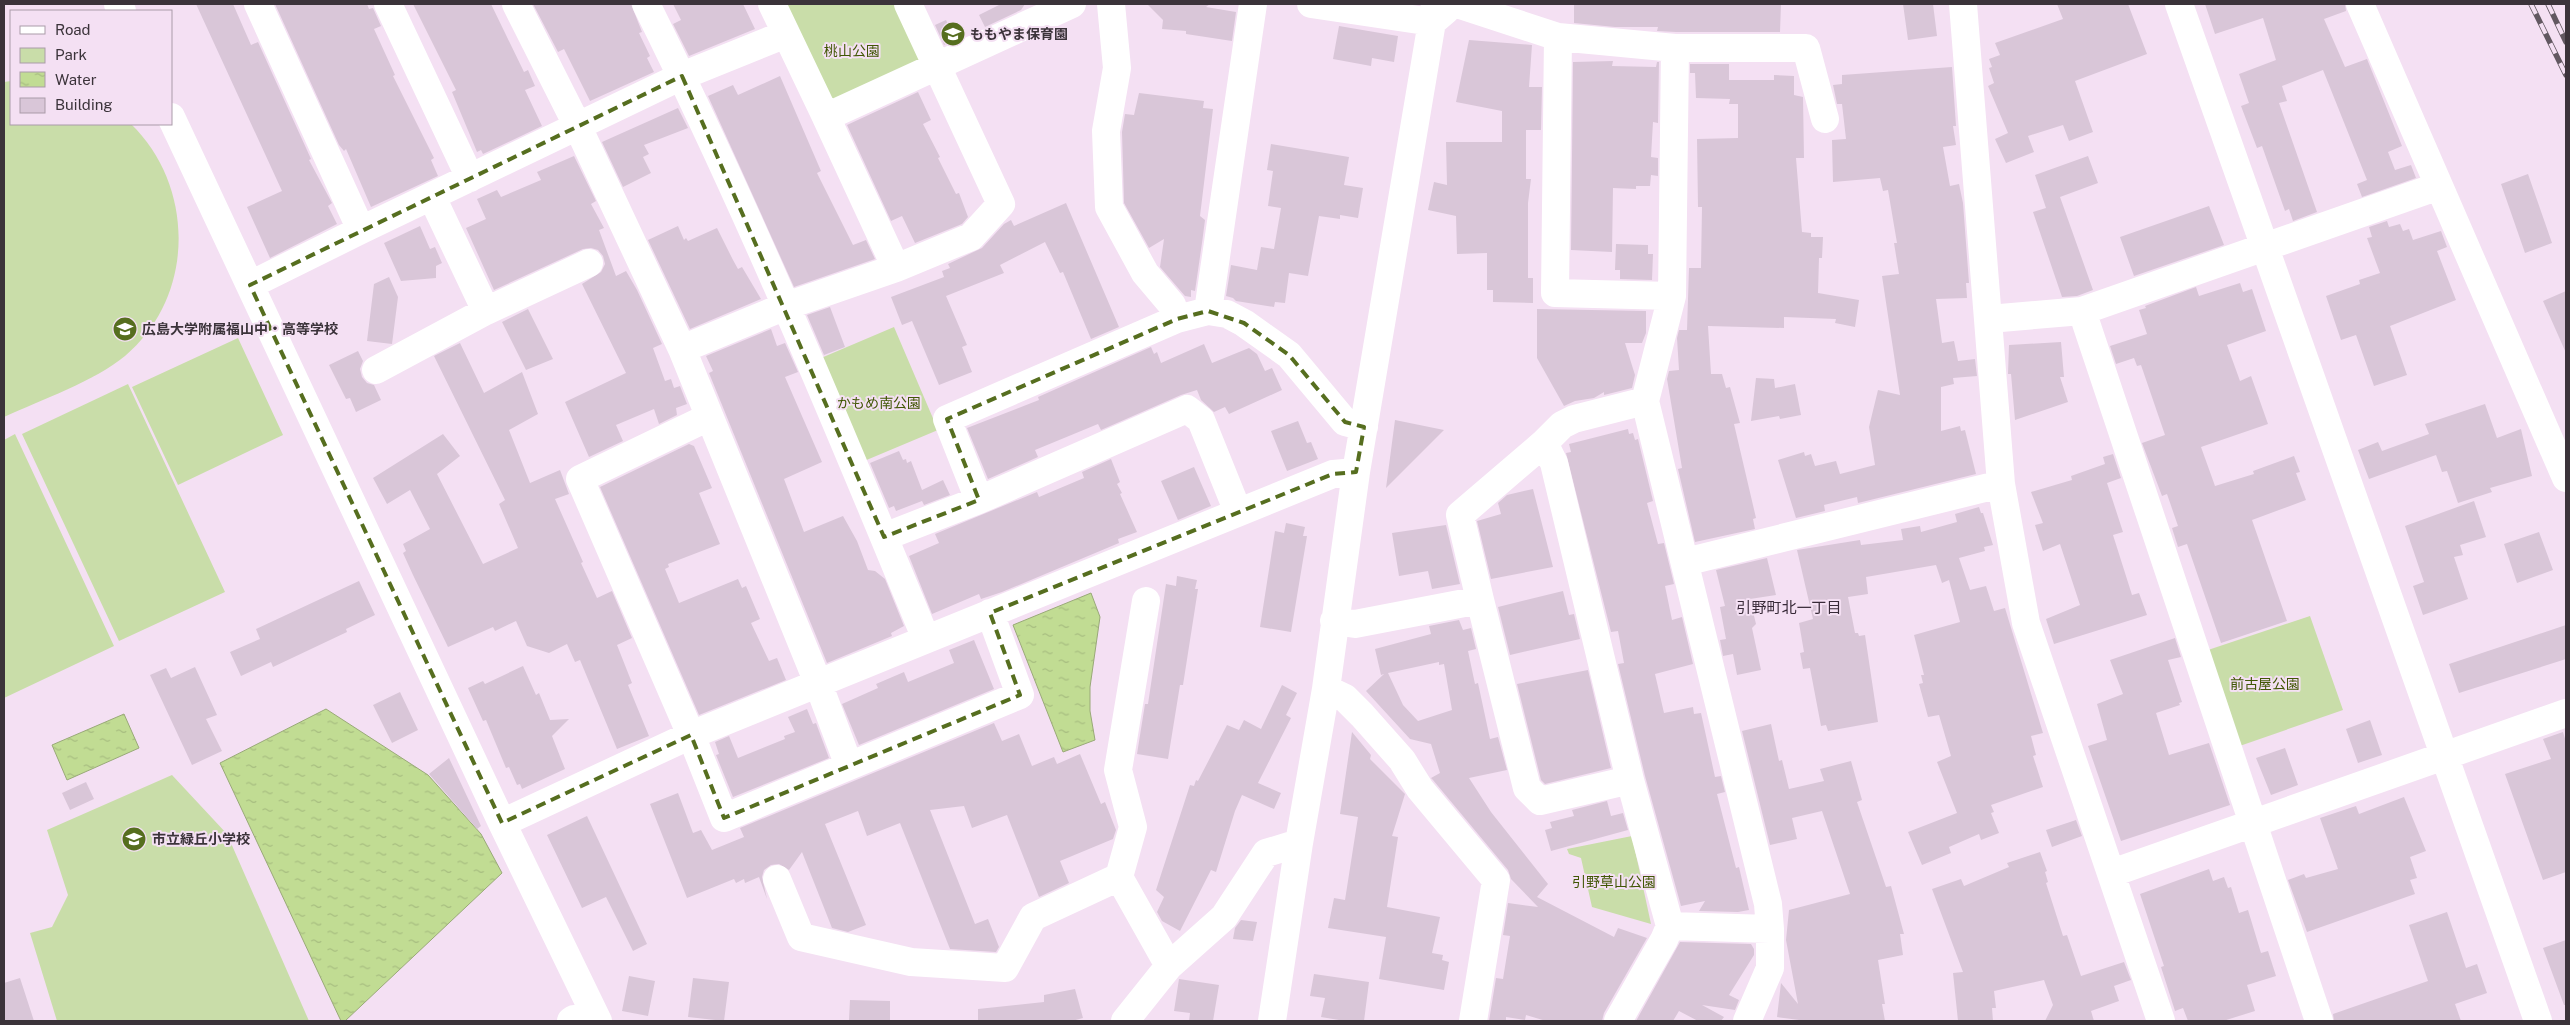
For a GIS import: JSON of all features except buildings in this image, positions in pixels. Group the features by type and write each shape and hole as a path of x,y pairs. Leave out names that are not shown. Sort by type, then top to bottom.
{"street":[{"path":"258,4 361,230"},
{"path":"388,4 470,178"},
{"path":"516,4 578,128 682,348 818,683 849,766"},
{"path":"646,4 682,76 786,306 926,639"},
{"path":"772,4 896,268"},
{"path":"682,348 786,306 896,268 971,237 1001,204 908,4"},
{"path":"826,117 938,67 1033,11 1072,4"},
{"path":"1111,4 1117,68 1106,131 1110,207 1145,273 1172,305 1178,319"},
{"path":"1208,311 1253,4"},
{"path":"1311,4 1433,13 1456,4 1558,37 1675,48 1806,48 1825,119"},
{"path":"1962,4 2001,484 2026,623 2161,1021"},
{"path":"2178,4 2538,1021"},
{"path":"2360,4 2566,478"},
{"path":"1272,1021 1299,843 1326,689 1356,472 1433,13"},
{"path":"250,285 361,230 578,128 682,76 786,34"},
{"path":"1558,37 1555,292 1672,296"},
{"path":"1675,48 1672,296 1645,401 1768,904 1770,968 1747,1021"},
{"path":"172,119 502,823 598,1021"},
{"path":"1989,319 2082,311 2264,249 2439,186"},
{"path":"432,197 486,311"},
{"path":"376,370 486,311 589,263"},
{"path":"979,500 947,420 1178,319 1208,311 1226,314 1244,323 1289,355 1345,422 1364,427"},
{"path":"2082,311 2319,1021"},
{"path":"1630,780 1540,801 1527,788 1460,515 1544,443 1562,425 1574,419 1645,401"},
{"path":"884,537 979,500 1186,409 1201,420 1238,512"},
{"path":"709,416 580,479 692,735 724,818 1020,695 990,613"},
{"path":"1544,443 1554,463 1630,780 1670,926 1618,1021"},
{"path":"502,823 692,735 818,683 1333,474 1356,472"},
{"path":"1685,562 2001,484"},
{"path":"1334,621 1354,624 1480,600"},
{"path":"1146,601 1118,770 1133,827 1119,878 1169,966"},
{"path":"1326,689 1344,698 1362,715 1402,760 1420,789 1496,880 1473,1021"},
{"path":"2112,873 2566,713"},
{"path":"1125,1021 1169,966 1224,917 1266,853 1299,843"},
{"path":"777,879 801,937 911,962 1005,968 1032,917 1119,878"},
{"path":"1670,926 1770,929"},
{"path":"571,1021 574,1019 590,1021"}],"highlighted area":[{"path":"682,76 884,537 979,500 947,419 1177,319 1208,311 1244,323 1289,355 1345,422 1364,427 1356,472 1333,474 990,613 1020,695 724,818 691,735 502,823 250,285"}],"green space":[{"name":"桃山公園","path":"774,4 905,4 934,65 826,114"},
{"path":"10,81 10,125 132,125 152,149 167,178 176,209 179,241 175,273 165,303 148,331 125,356 99,374 4,417 4,82"},
{"name":"かもめ南公園","path":"894,327 938,430 857,464 814,361"},
{"path":"238,338 283,435 178,485 132,387"},
{"path":"128,384 225,592 119,641 22,434"},
{"path":"15,434 114,646 4,698 4,440"},
{"name":"前古屋公園","path":"2310,616 2343,710 2231,749 2199,653"},
{"name":"市立緑丘小学校","path":"172,775 227,834 309,1021 57,1021 30,933 52,927 68,895 47,830"},
{"name":"引野草山公園","path":"1632,836 1651,924 1592,907 1581,858 1569,854 1567,849"}],"water":[{"path":"1091,593 1100,617 1090,687 1090,711 1095,740 1063,752 1013,625"},
{"path":"326,709 428,775 481,834 502,873 345,1021 341,1021 220,763"},
{"path":"124,714 139,748 67,780 52,745"}],"railway":[{"path":"2531,4 2566,75"},
{"path":"2548,4 2566,42"}],"place":[{"name":"ももやま保育園","path":"953,34"},
{"name":"広島大学附属福山中・高等学校","path":"125,329"},
{"name":"市立緑丘小学校","path":"134,839"}],"district":[{"name":"引野町北一丁目","path":"1789,608"}]}
